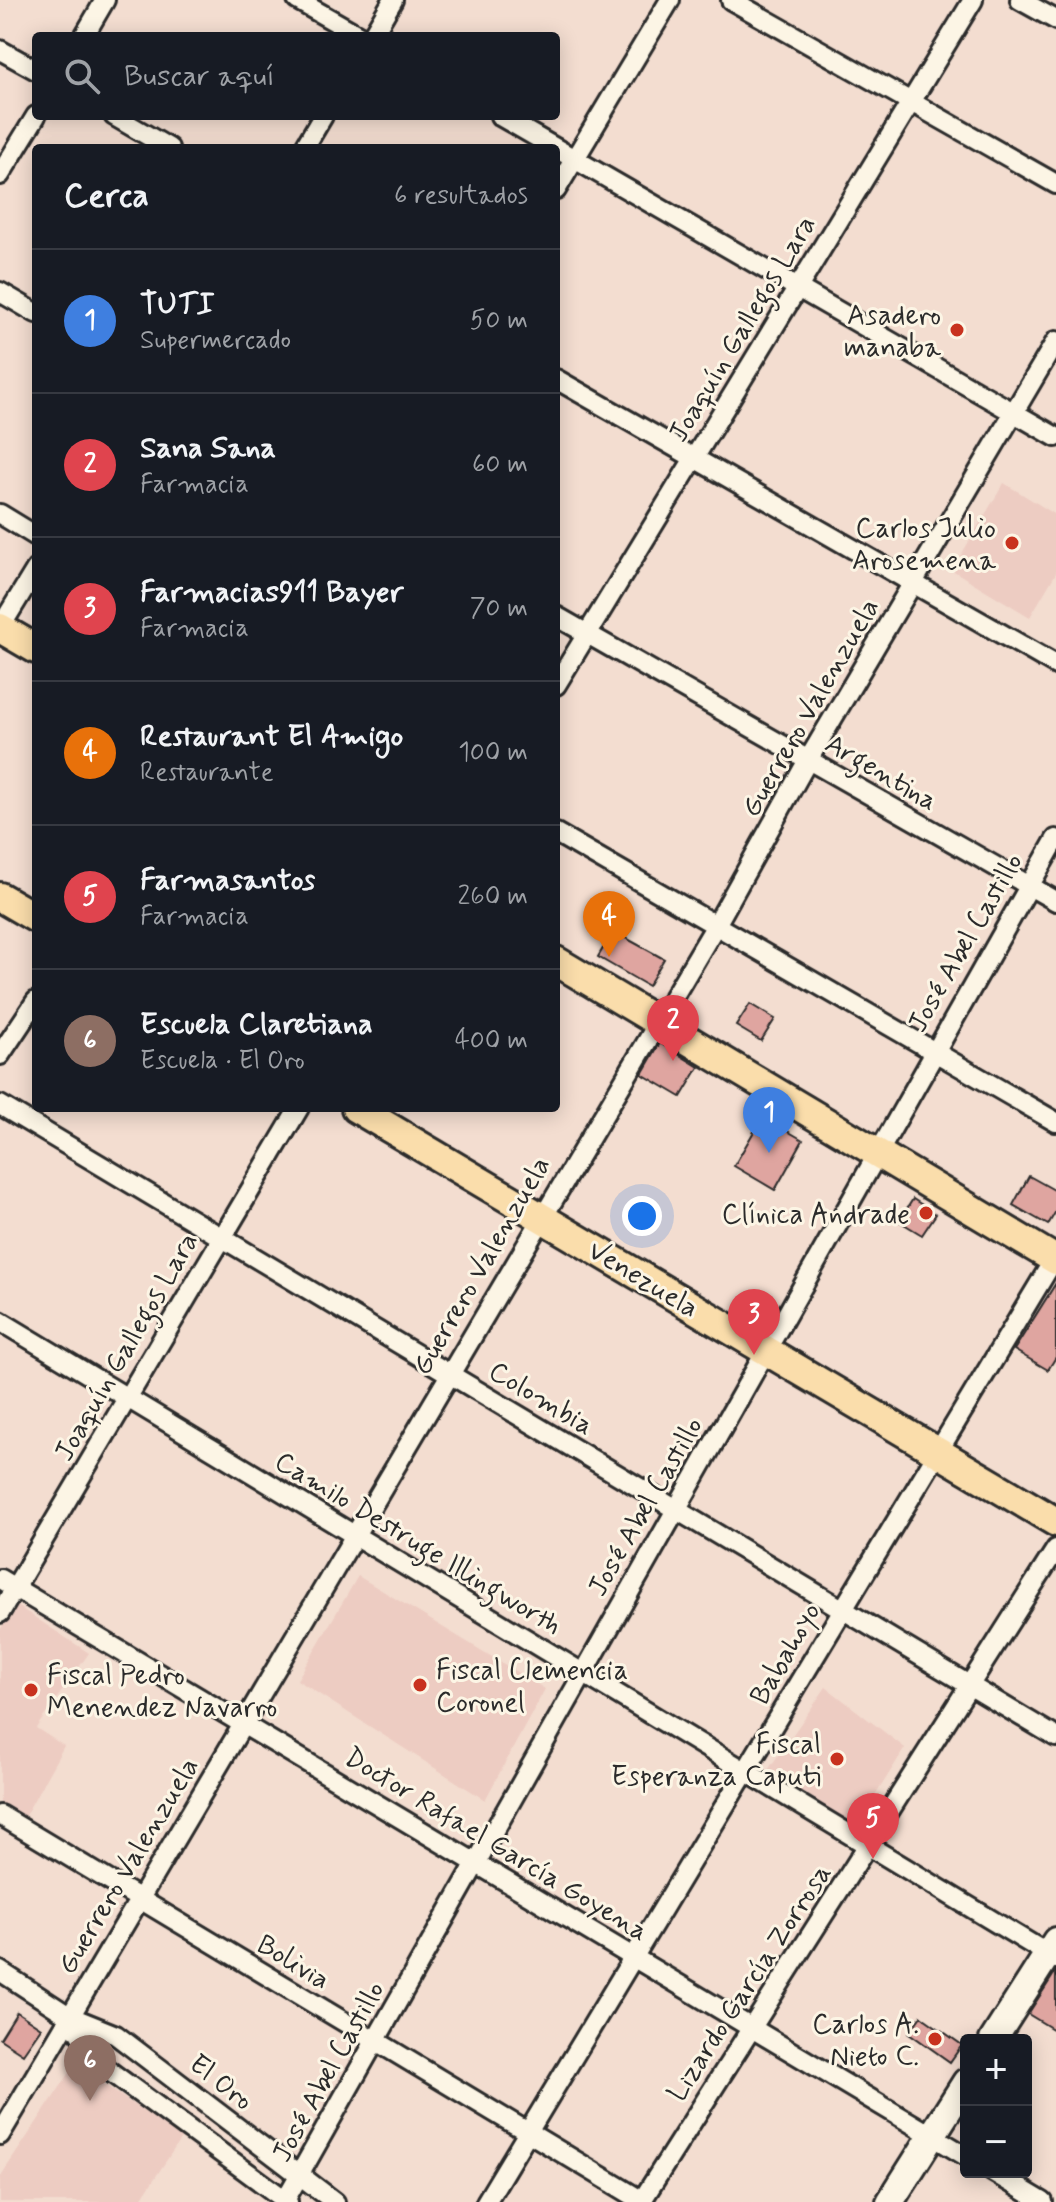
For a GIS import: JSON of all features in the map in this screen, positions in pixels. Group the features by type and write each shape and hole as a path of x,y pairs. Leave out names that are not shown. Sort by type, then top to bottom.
{"main road":[{"path":"0,628 32,647"},
{"path":"0,897 32,916"},
{"path":"560,963 1055,1258"},
{"name":"Venezuela","path":"363,1112 1056,1522"},
{"path":"997,2034 1053,1951"},
{"path":"890,2202 960,2091"}],"street":[{"path":"86,32 105,0"},
{"path":"297,0 353,32"},
{"path":"374,32 393,0"},
{"path":"560,184 670,0"},
{"path":"731,0 1056,184"},
{"name":"Joaquín Gallegos Lara","path":"560,678 973,0"},
{"path":"1020,0 1056,20"},
{"path":"0,50 32,68"},
{"path":"0,175 34,120"},
{"path":"121,120 162,144"},
{"path":"306,144 321,120"},
{"path":"507,120 549,144"},
{"path":"560,150 1056,437"},
{"path":"0,292 32,311"},
{"name":"Guerrero Valenzuela","path":"0,2135 659,1022 808,760 1056,341"},
{"path":"560,381 1056,665"},
{"path":"0,514 32,534"},
{"path":"0,628 32,576"},
{"name":"Argentina","path":"560,618 1056,901"},
{"path":"560,835 1056,1122"},
{"name":"José Abel Castillo","path":"286,2201 674,1507 1056,839"},
{"path":"0,1055 32,1007"},
{"name":"Colombia","path":"0,1105 1056,1737"},
{"name":"Joaquín Gallegos Lara","path":"0,1613 8,1583 128,1398 220,1237 297,1112"},
{"name":"Babahoyo","path":"486,2202 531,2134 842,1609 1055,1258"},
{"name":"Camilo Destruge Illingworth","path":"0,1321 869,1846 1053,1951"},
{"name":"Lizardo García Zorrosa","path":"642,2202 1056,1549"},
{"name":"Doctor Rafael García Goyena","path":"8,1583 960,2152"},
{"name":"Bolivia","path":"0,1815 642,2202"},
{"name":"El Oro","path":"0,1971 69,2016 116,2035 335,2202"},
{"name":"El Oro","path":"69,2016 97,2062 286,2201"},
{"path":"1003,2178 1043,2202"}],"shaded area":[{"name":"Carlos Julio Arosemena","path":"1004,483 1056,515 1056,573 1030,617 952,570"},
{"name":"Fiscal Clemencia Coronel","path":"358,1576 545,1689 485,1800 297,1680"},
{"name":"Fiscal Pedro Menendez Navarro","path":"16,1605 89,1653 36,1728 64,1746 22,1821 0,1807 0,1630"},
{"name":"Fiscal Esperanza Caputi","path":"826,1687 905,1748 855,1828 768,1770"},
{"path":"75,2065 182,2137 139,2202 0,2202 0,2177"}],"building":[{"path":"613,931 664,959 648,986 598,957"},
{"path":"750,1004 775,1019 761,1041 736,1026"},
{"path":"660,1043 699,1067 681,1097 642,1074"},
{"path":"767,1109 789,1122 784,1129 803,1140 775,1190 734,1166"},
{"path":"1029,1176 1056,1191 1056,1211 1048,1225 1013,1205"},
{"path":"913,1199 936,1214 922,1235 899,1221"},
{"path":"1056,1283 1056,1357 1048,1370 1014,1350"},
{"path":"1056,1971 1056,2031 1028,2014"},
{"path":"17,2012 41,2028 23,2054 0,2039"},
{"name":"Carlos A. Nieto C.","path":"921,2016 960,2044 960,2048 950,2062 909,2033"}],"place":[{"name":"Asadero manaba","path":"957,330"},
{"name":"Carlos Julio Arosemena","path":"1012,543"},
{"name":"Restaurant El Amigo","path":"609,957"},
{"name":"Sana Sana","path":"673,1061"},
{"name":"TUTI","path":"769,1153"},
{"name":"Clínica Andrade","path":"926,1213"},
{"name":"Farmacias911 Bayer","path":"754,1355"},
{"name":"Fiscal Clemencia Coronel","path":"420,1685"},
{"name":"Fiscal Pedro Menendez Navarro","path":"31,1690"},
{"name":"Fiscal Esperanza Caputi","path":"837,1759"},
{"name":"Farmasantos","path":"873,1859"},
{"name":"Carlos A. Nieto C.","path":"935,2039"},
{"name":"Escuela Claretiana","path":"90,2101"}]}
